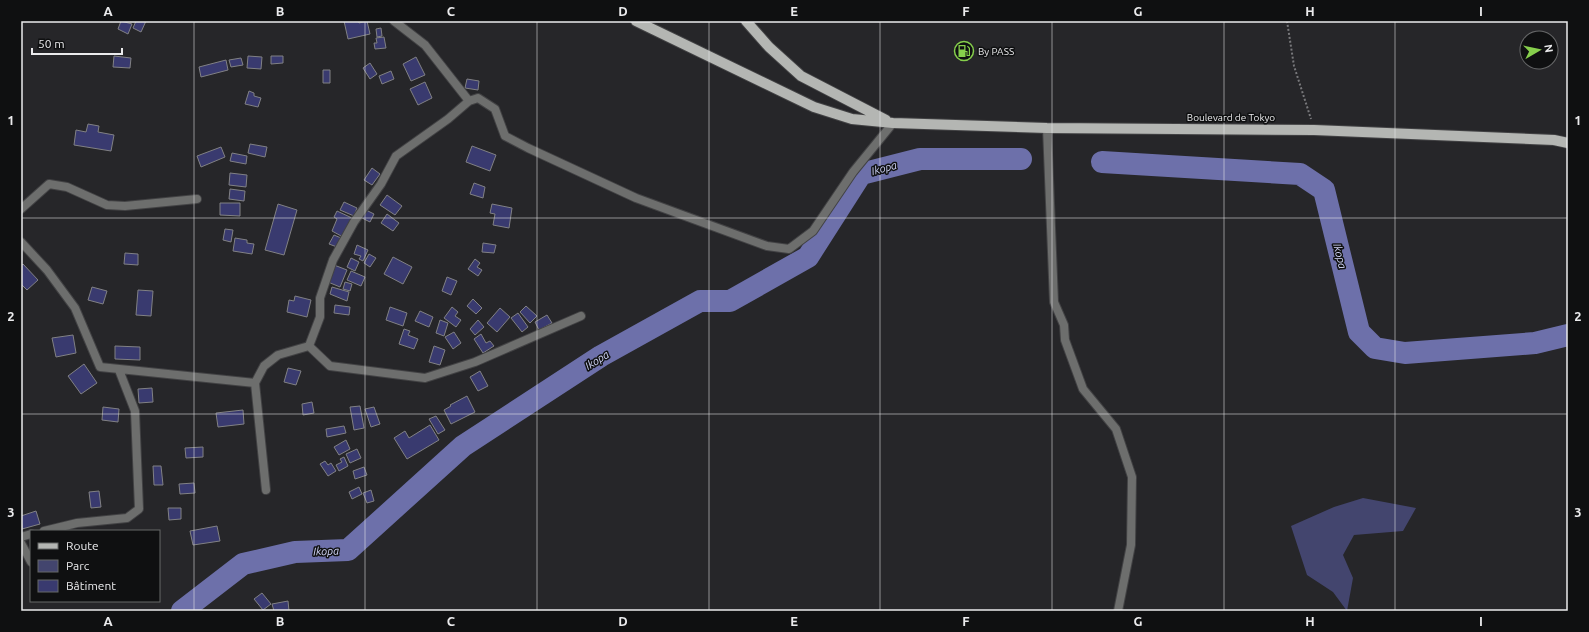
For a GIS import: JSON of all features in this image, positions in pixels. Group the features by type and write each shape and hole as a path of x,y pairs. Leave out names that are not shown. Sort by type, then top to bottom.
{"main road":[{"name":"Boulevard de Tokyo","path":"636,21 814,107 852,119 893,123 1047,128 1314,130 1554,140 1568,143"},
{"path":"746,21 769,47 801,76 893,123"}],"street":[{"path":"394,21 425,45 469,101"},
{"path":"309,346 320,317 320,298 333,260 354,222 380,184 396,156 448,119 469,101 478,98 494,109 505,136 636,198 767,246 789,249 813,231 853,172 893,123"},
{"path":"1047,128 1054,302 1064,325 1065,340 1083,389 1116,429 1132,477 1131,544 1118,611"},
{"path":"21,209 49,184 67,187 107,205 125,206 197,199"},
{"path":"21,242 47,270 75,308 100,368 255,383"},
{"path":"309,346 330,366 425,378 475,362 581,316"},
{"path":"266,490 255,383 264,366 278,355 309,346"},
{"path":"48,530 77,523 127,518 139,509 135,411 119,370"},
{"path":"21,543 30,560"}],"path":[{"path":"1287,21 1294,66 1314,130"}],"green space":[{"path":"1363,498 1416,508 1403,531 1354,535 1343,555 1353,578 1347,611 1333,592 1307,575 1291,526 1334,507"}],"building":[{"path":"121,21 132,24 128,34 118,29"},
{"path":"136,21 146,21 141,32 133,28"},
{"path":"344,21 358,21 359,23 367,21 370,34 348,39"},
{"path":"381,28 382,36 377,37 376,29"},
{"path":"384,37 386,48 375,49 374,43 377,43 376,38"},
{"path":"114,56 131,58 130,68 113,67"},
{"path":"248,56 262,57 261,69 247,68"},
{"path":"271,56 283,56 283,63 271,64"},
{"path":"416,57 425,75 411,81 403,64"},
{"path":"241,58 243,65 231,67 229,60"},
{"path":"226,60 228,70 201,77 199,67"},
{"path":"370,63 377,74 370,79 363,68"},
{"path":"323,70 330,70 330,83 323,83"},
{"path":"391,71 394,79 382,84 379,76"},
{"path":"467,79 479,81 478,90 465,88"},
{"path":"425,82 432,98 418,105 410,89"},
{"path":"249,91 254,93 254,96 261,98 258,107 245,104"},
{"path":"88,124 99,126 98,132 114,135 111,151 74,145 76,130 86,132"},
{"path":"250,144 267,147 265,157 248,153"},
{"path":"472,146 496,155 490,171 466,162"},
{"path":"221,147 225,157 201,167 197,156"},
{"path":"232,153 247,156 246,164 230,161"},
{"path":"372,168 380,174 372,185 364,180"},
{"path":"230,173 247,175 246,187 229,185"},
{"path":"474,183 485,187 483,198 470,194"},
{"path":"230,189 245,191 244,201 229,199"},
{"path":"387,195 402,206 395,215 380,205"},
{"path":"344,202 357,208 354,216 340,210"},
{"path":"220,203 240,203 240,216 220,215"},
{"path":"278,204 297,210 284,255 265,250"},
{"path":"492,204 512,208 509,228 493,225 495,214 490,213"},
{"path":"366,210 374,214 370,222 362,218"},
{"path":"337,211 352,218 343,237 332,231 337,219 334,217"},
{"path":"387,214 399,223 393,231 381,223"},
{"path":"225,229 233,230 231,242 223,240"},
{"path":"334,235 341,238 337,247 329,244"},
{"path":"235,238 247,240 247,243 254,244 252,254 233,251"},
{"path":"483,243 496,245 494,253 482,252"},
{"path":"357,245 368,250 363,261 359,259 361,256 354,254"},
{"path":"125,253 138,254 138,265 124,264"},
{"path":"369,254 376,258 370,267 364,263"},
{"path":"393,257 412,267 403,284 384,274"},
{"path":"351,258 359,262 355,271 347,267"},
{"path":"475,259 480,263 477,267 482,270 478,276 468,269"},
{"path":"23,264 38,280 27,290 21,284 21,266"},
{"path":"334,265 347,270 340,287 328,282"},
{"path":"351,271 365,277 361,286 347,280"},
{"path":"447,277 457,281 451,295 442,291"},
{"path":"345,282 352,284 350,291 343,289"},
{"path":"92,287 107,291 103,304 88,300"},
{"path":"332,287 349,292 347,301 330,294"},
{"path":"138,290 153,291 151,316 136,315"},
{"path":"295,296 311,300 307,317 287,312 289,300 294,301"},
{"path":"473,299 482,308 476,314 467,306"},
{"path":"335,305 350,307 349,315 334,313"},
{"path":"526,306 537,316 530,323 520,312"},
{"path":"390,307 407,313 403,326 386,320"},
{"path":"452,307 458,312 455,316 461,320 456,327 444,318"},
{"path":"500,308 510,317 497,332 487,323"},
{"path":"420,311 433,317 429,327 415,321"},
{"path":"518,313 528,327 522,332 511,318"},
{"path":"547,315 552,323 539,330 535,322"},
{"path":"440,320 448,323 444,336 436,333"},
{"path":"478,320 484,327 475,335 470,329"},
{"path":"404,329 410,331 408,335 418,339 414,349 399,344"},
{"path":"454,332 461,343 453,349 445,337"},
{"path":"481,334 486,343 490,341 494,346 483,353 474,339"},
{"path":"73,335 76,353 56,357 52,338"},
{"path":"115,346 140,347 140,360 115,359"},
{"path":"434,346 445,350 440,365 429,362"},
{"path":"84,364 97,383 81,394 68,376"},
{"path":"288,368 301,371 296,385 284,382"},
{"path":"480,371 488,386 478,391 470,377"},
{"path":"152,388 153,402 139,403 138,389"},
{"path":"467,396 475,412 451,424 444,410"},
{"path":"312,402 314,413 303,415 302,404"},
{"path":"360,406 364,428 354,430 350,407"},
{"path":"103,407 119,409 118,422 102,420"},
{"path":"374,407 380,424 371,427 365,409"},
{"path":"243,410 244,424 218,427 216,413"},
{"path":"436,416 445,430 438,434 429,419"},
{"path":"430,425 439,440 407,459 394,438 405,431 409,438"},
{"path":"344,426 346,433 327,437 326,429"},
{"path":"346,440 350,449 339,455 334,447"},
{"path":"203,447 203,457 186,458 185,448"},
{"path":"357,449 361,458 350,463 346,454"},
{"path":"344,457 348,466 339,471 336,465 342,462 340,459"},
{"path":"325,461 328,465 331,463 336,471 328,476 320,464"},
{"path":"153,466 161,466 163,485 154,485"},
{"path":"364,467 367,475 355,479 353,471"},
{"path":"194,483 195,493 180,494 179,484"},
{"path":"359,487 362,494 352,499 349,492"},
{"path":"371,490 374,501 367,503 363,493"},
{"path":"99,491 101,507 91,508 89,492"},
{"path":"168,508 181,508 181,519 169,520"},
{"path":"36,511 40,524 22,529 21,516"},
{"path":"217,526 220,541 193,545 190,531"},
{"path":"262,593 271,604 263,610 254,599"},
{"path":"288,601 289,611 274,611 272,604"}],"waterway":[{"name":"Ikopa","path":"182,611 243,564 295,552 348,550 463,446 601,356 700,301 730,301 808,257 861,174 920,159 1021,159"},
{"name":"Ikopa","path":"1102,162 1300,174 1324,190 1359,332 1375,348 1405,353 1535,343 1568,335"}],"place":[{"name":"By PASS","path":"964,51"}]}
